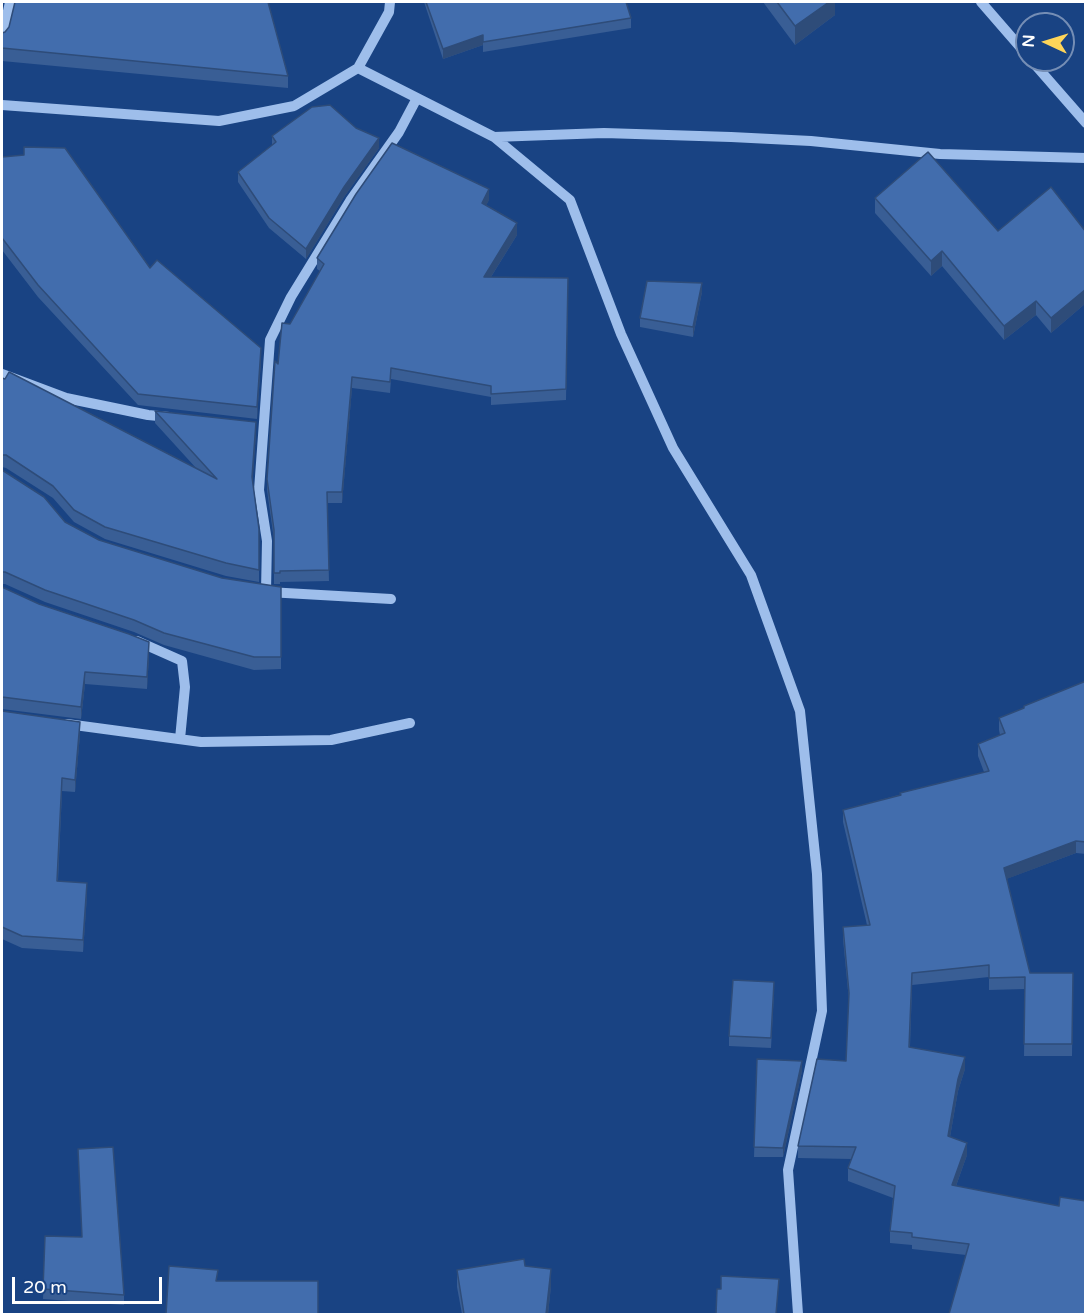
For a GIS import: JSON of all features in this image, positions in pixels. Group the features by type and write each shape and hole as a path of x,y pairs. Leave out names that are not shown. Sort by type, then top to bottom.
{"street":[{"path":"2,38 10,2"},
{"path":"2,105 219,121 294,106 358,68 389,12 390,2"},
{"path":"981,2 1015,41"},
{"path":"358,68 494,137 570,200 621,334 673,448 751,575 800,711 817,874 822,1011 788,1170 798,1314"},
{"path":"1041,72 1086,123"},
{"path":"391,598 261,590 267,541 259,490 257,426 270,340 291,297 350,201 399,132 417,98"},
{"path":"494,137 603,133 731,137 811,141 940,154 1086,158"},
{"path":"2,374 66,398 148,415 178,418"},
{"path":"121,635 182,661 185,687 180,739"},
{"path":"57,723 201,742 331,740 410,723"}],"building":[{"path":"15,2 268,2 288,76 2,48 2,33 9,27"},
{"path":"426,2 626,2 631,18 483,42 483,35 443,49"},
{"path":"777,2 829,2 795,26"},
{"path":"330,105 356,128 379,138 344,187 306,249 269,218 238,172 276,142 272,136 312,107"},
{"path":"392,143 489,189 482,203 517,223 484,277 568,278 566,389 491,394 491,386 391,368 390,382 352,377 342,492 327,492 329,570 274,573 274,530 267,479 275,361 278,364 282,323 290,324 324,264 317,258 356,194"},
{"path":"24,147 65,148 150,268 157,260 261,348 257,407 138,394 38,285 2,238 2,157 24,155"},
{"path":"928,152 998,231 1051,187 1086,232 1086,289 1051,318 1036,301 1004,326 942,251 931,261 875,198"},
{"path":"647,281 702,283 693,327 640,318"},
{"path":"9,372 217,479 155,411 256,422 252,477 259,529 259,570 226,563 105,527 74,510 53,486 6,455 2,455 2,378 5,379"},
{"path":"2,470 44,497 65,522 99,540 222,578 281,587 281,657 254,657 164,633 2,572"},
{"path":"2,587 39,604 149,642 147,677 85,672 81,707 2,697"},
{"path":"1086,681 1086,842 1076,841 1004,868 1030,973 1073,973 1072,1044 1024,1044 1025,977 989,978 989,965 912,973 909,1047 965,1057 958,1079 948,1136 967,1143 952,1185 1059,1206 1060,1197 1086,1201 1086,1314 949,1314 969,1244 912,1237 912,1233 890,1231 895,1186 848,1168 856,1147 798,1146 817,1059 846,1061 849,993 843,927 870,925 843,810 989,771 978,744 1005,733 999,718"},
{"path":"2,711 80,722 75,780 62,778 57,881 87,883 83,940 22,936 2,927"},
{"path":"733,980 774,982 771,1038 729,1036"},
{"path":"757,1059 802,1061 783,1148 754,1147"},
{"path":"113,1147 124,1295 43,1289 45,1236 82,1237 78,1149"},
{"path":"524,1259 525,1266 551,1269 546,1314 464,1314 457,1270"},
{"path":"169,1266 218,1270 216,1281 318,1281 318,1314 166,1314"},
{"path":"721,1276 779,1279 776,1314 716,1314 717,1289 721,1289"}]}
